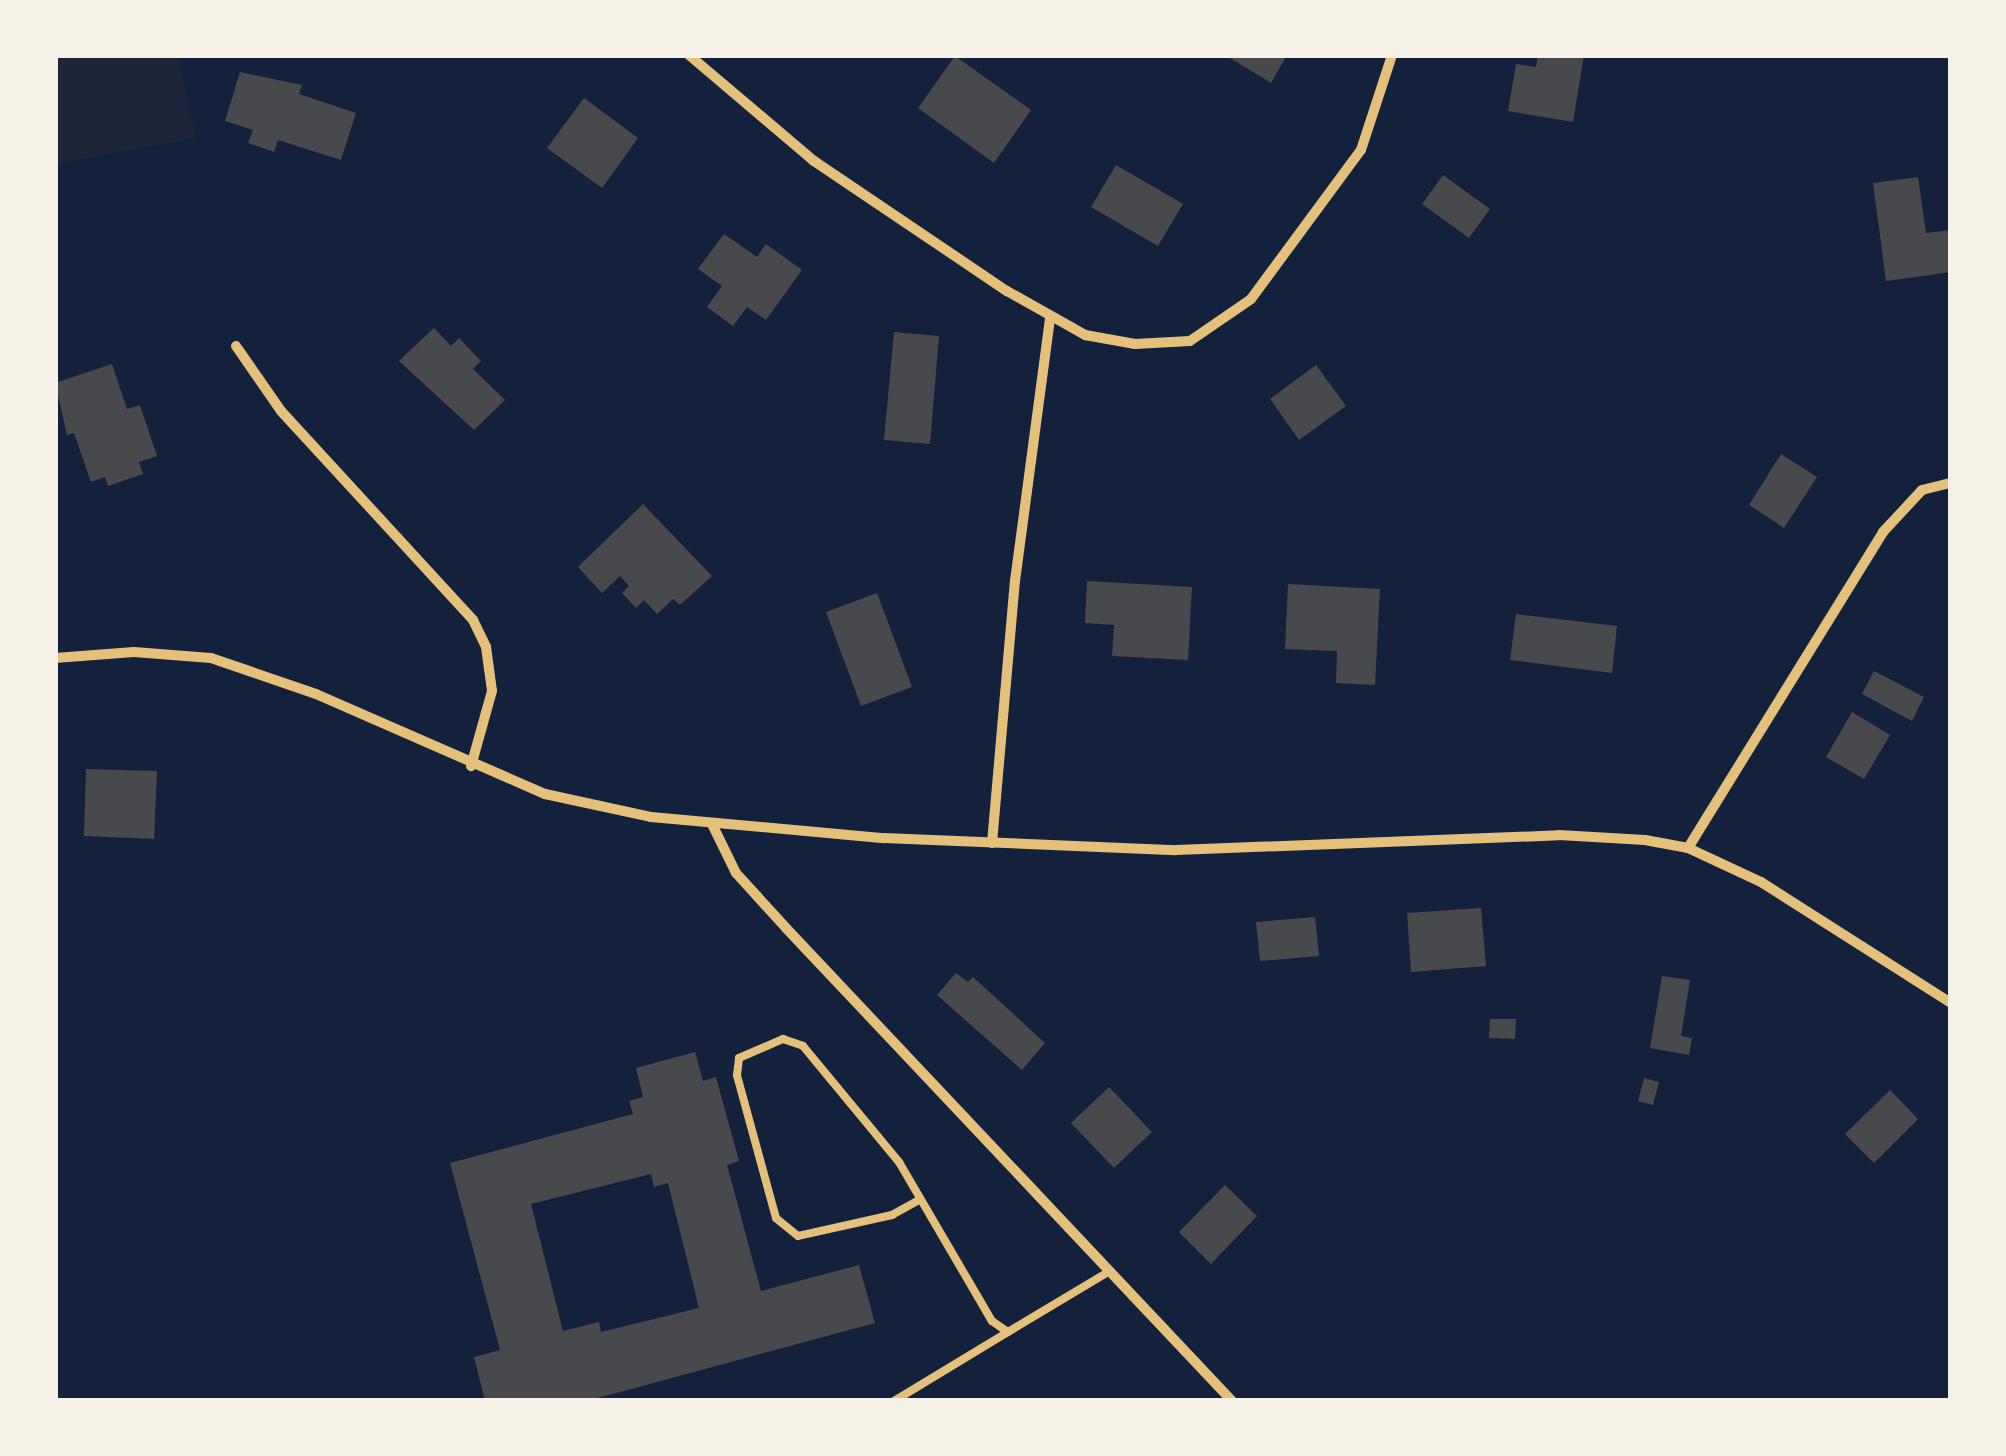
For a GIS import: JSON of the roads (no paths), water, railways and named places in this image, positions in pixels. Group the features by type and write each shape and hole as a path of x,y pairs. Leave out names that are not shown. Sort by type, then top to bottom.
{"street":[{"path":"688,55 814,160 1050,316 1085,335 1136,344 1190,341 1232,316 1274,272 1361,150 1392,55"},
{"path":"992,844 1015,581 1050,316"},
{"path":"236,346 281,411 473,620 486,647 492,691 471,766"},
{"path":"1688,848 1883,532 1922,490 1951,483"},
{"path":"55,658 134,652 211,658 316,694 471,766 545,794 712,824 992,844 1287,850 1559,835 1688,848 1761,882 1951,1004"},
{"path":"712,824 736,873 1232,1401"}],"lane":[{"path":"919,1200 892,1215 798,1236 776,1218 738,1076 739,1058 783,1039 803,1046 898,1162 992,1321 1008,1332"},
{"path":"894,1401 1110,1271"}]}
